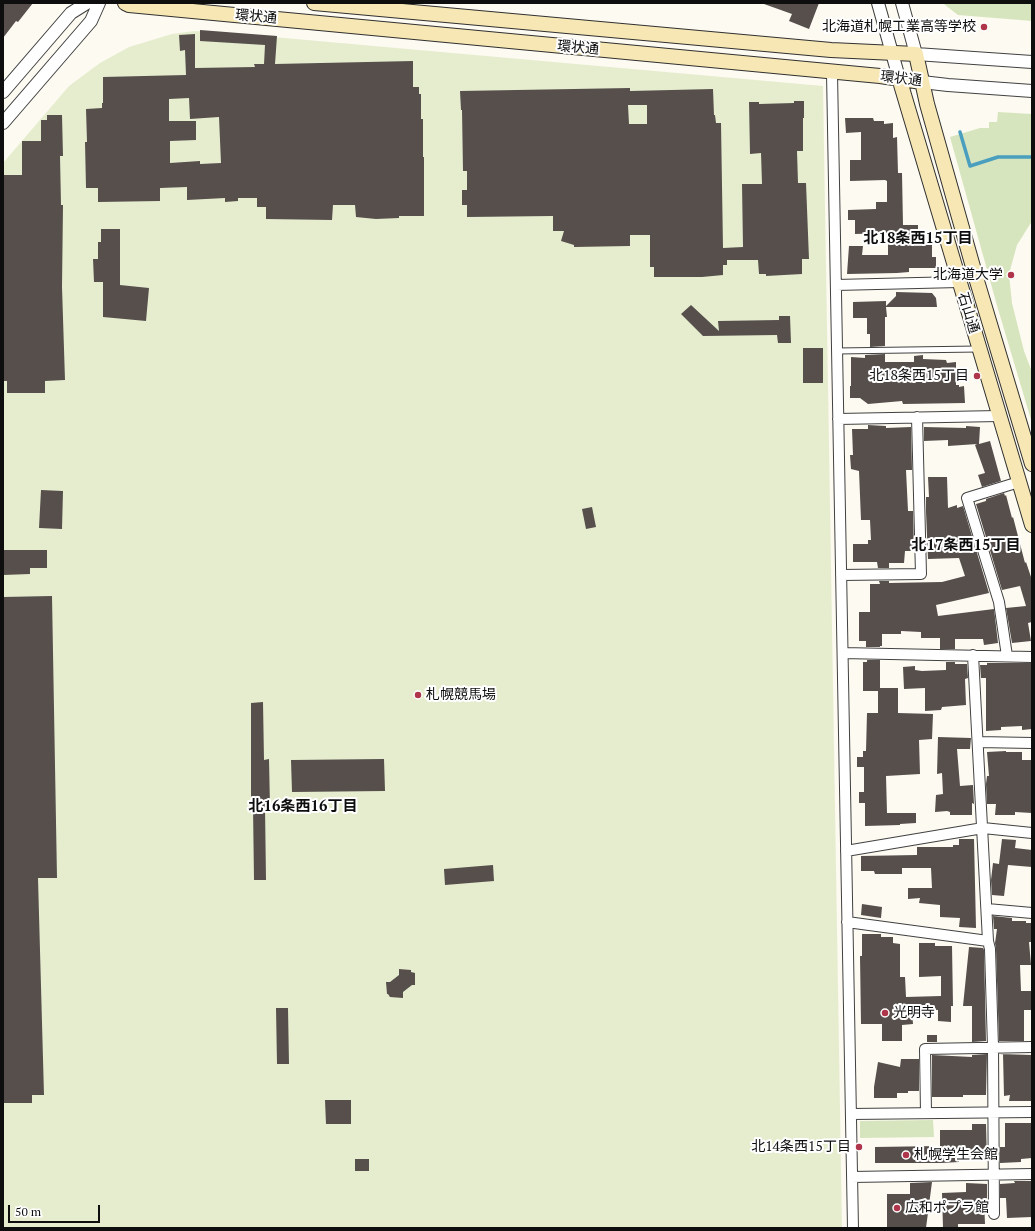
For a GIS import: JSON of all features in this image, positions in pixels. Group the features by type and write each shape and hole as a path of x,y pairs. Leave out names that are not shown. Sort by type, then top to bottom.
{"main road":[{"name":"環状通","path":"314,3 832,50 916,54"},
{"name":"環状通","path":"127,4 899,78 922,82"},
{"name":"石山通","path":"916,54 922,82 975,273 1032,464"},
{"name":"石山通","path":"899,78 1032,525"}],"street":[{"path":"3,92 71,14 87,3"},
{"path":"3,123 91,21 99,3"},
{"path":"878,3 899,78"},
{"path":"902,3 916,54"},
{"name":"環状通","path":"916,54 1032,62"},
{"path":"832,72 853,1228"},
{"name":"環状通","path":"922,82 1032,92"},
{"path":"836,285 959,282"},
{"path":"838,418 999,416"},
{"path":"842,575 921,574 917,417"},
{"path":"1007,656 999,602 967,498 1019,482"},
{"path":"843,653 1032,656"},
{"path":"973,655 988,941 990,949 993,1048 994,1214"},
{"path":"978,742 1032,743"},
{"path":"846,851 983,828 1032,833"},
{"path":"987,909 1032,913"},
{"path":"847,922 988,941"},
{"path":"926,1113 925,1049 1032,1047"},
{"path":"851,1114 1032,1112"},
{"path":"852,1177 1032,1174"}],"lane":[{"path":"837,351 979,349"}],"green space":[{"path":"944,3 1032,3 1032,21 958,15"},
{"name":"札幌競馬場","path":"194,31 823,86 842,1228 3,1228 3,163 69,86 100,63 129,47 172,34"},
{"name":"北海道大学","path":"998,112 1032,114 1032,221 1017,245 1009,274 1012,303 1024,351 1032,372 1032,423 998,309 950,137 980,128 989,128 989,122 997,122"},
{"path":"933,1120 934,1137 860,1138 860,1121"}],"building":[{"path":"3,3 33,3 3,38"},
{"path":"764,3 819,3 809,29 789,21 792,14"},
{"path":"200,30 277,36 275,64 413,61 413,87 419,87 419,94 421,94 421,119 423,119 424,216 399,216 399,218 376,219 356,217 355,205 333,205 332,220 266,219 266,207 257,207 257,198 238,198 238,201 225,202 225,198 187,200 187,187 160,188 160,201 98,202 98,188 86,188 86,109 102,108 103,77 186,75 185,50 180,51 179,35 195,34 195,68 255,67 254,64 264,64 265,45 200,41","holes":["189,98 190,119 219,117 221,163 200,164 200,161 170,163 170,141 196,140 196,121 169,121 169,99"]},
{"path":"630,88 630,91 713,89 714,115 716,123 721,123 723,248 743,247 742,184 762,184 761,153 750,154 749,102 759,102 759,104 794,103 794,101 804,101 803,151 797,151 798,183 806,183 809,259 802,259 802,274 766,276 766,274 759,274 758,260 727,260 727,265 723,265 723,275 702,277 654,277 654,267 650,267 650,235 630,235 630,246 574,247 574,245 561,241 564,231 553,231 553,216 467,217 467,205 462,205 462,190 467,190 467,171 463,171 462,110 460,91","holes":["628,105 647,105 647,124 629,124"]},
{"path":"47,115 62,115 63,156 60,156 61,205 63,205 62,287 65,380 45,381 45,393 7,393 7,381 3,381 3,175 22,175 22,141 41,141 41,120 47,120"},
{"path":"845,118 873,118 874,121 884,121 884,124 893,123 893,138 897,137 898,173 902,173 903,225 918,225 918,231 921,231 923,245 932,244 932,257 936,257 936,268 909,268 909,272 897,273 847,274 849,246 863,246 862,255 888,255 888,233 855,234 855,220 848,220 848,210 876,209 876,202 887,202 887,181 850,181 850,160 861,160 861,132 846,133"},
{"path":"101,229 120,229 120,285 149,288 146,321 103,317 103,282 94,282 93,259 98,259 98,242 101,242"},
{"path":"896,292 932,293 936,298 937,307 886,307 887,317 885,317 885,346 870,347 870,334 867,334 867,318 853,318 853,302 886,301 886,306 896,296"},
{"path":"691,305 719,331 718,321 779,320 779,316 790,316 791,343 778,343 777,335 703,336 681,314"},
{"path":"803,348 823,348 823,383 803,383"},
{"path":"885,354 885,362 914,362 914,356 923,355 923,359 946,360 947,363 956,362 956,385 959,385 959,387 964,386 965,403 903,404 902,401 868,404 860,398 850,398 851,357 865,358 865,355"},
{"path":"868,425 886,426 886,428 911,427 912,470 906,470 908,511 913,511 914,551 905,551 904,563 889,563 889,568 878,568 877,562 853,562 853,544 868,544 868,540 871,540 870,520 861,520 859,471 851,469 850,455 853,455 852,429 868,429"},
{"path":"966,426 980,427 979,444 990,441 1001,481 982,487 978,475 985,473 975,445 977,444 948,446 948,440 924,441 924,427 966,428"},
{"path":"928,477 947,477 948,508 957,505 957,508 963,506 989,593 936,605 938,616 994,609 998,643 984,645 983,639 955,639 955,649 940,649 940,638 921,638 921,632 901,631 901,634 882,634 882,646 880,647 866,647 866,641 859,641 859,612 870,612 870,584 880,584 879,581 889,581 889,583 942,582 965,576 959,558 928,559 926,497 929,497"},
{"path":"41,490 63,491 62,529 39,528"},
{"path":"1004,493 1005,496 1006,495 1012,518 1013,517 1025,563 1026,562 1032,580 1032,622 1028,623 1031,641 1012,643 1006,608 1026,606 1020,586 1002,590 976,504"},
{"path":"592,507 596,527 586,529 582,509"},
{"path":"3,550 47,550 47,568 30,568 30,574 3,575"},
{"path":"52,596 57,878 38,878 44,1095 32,1095 32,1103 3,1103 3,597"},
{"path":"867,660 880,660 880,688 898,688 898,713 933,714 932,739 919,740 920,774 886,776 887,813 916,813 916,823 865,826 865,803 859,803 859,792 864,792 864,767 857,767 857,757 863,757 863,751 866,751 867,713 878,713 878,691 863,691 863,662 867,662"},
{"path":"946,662 967,664 968,678 965,679 966,705 942,707 941,710 925,711 925,688 904,689 903,667 915,666 915,670 922,671 946,670"},
{"path":"987,663 1032,663 1032,729 1022,730 1022,726 1001,727 1001,730 986,731 986,678 981,678 980,665 987,665"},
{"path":"263,702 264,760 269,759 270,807 265,807 266,880 254,880 253,807 251,808 251,703"},
{"path":"938,737 971,738 970,749 957,749 960,786 973,785 974,804 972,803 972,815 950,815 950,812 947,811 935,812 936,795 943,794 942,773 937,774"},
{"path":"987,752 1022,752 1022,760 1032,760 1032,813 1015,812 1015,815 995,815 996,804 987,804 986,784 987,776 989,776"},
{"path":"384,759 385,791 292,792 291,760"},
{"path":"959,839 974,839 976,928 959,927 960,918 940,917 940,905 919,903 920,898 908,899 908,888 932,888 931,868 902,868 902,874 875,874 874,871 861,871 861,856 917,855 917,847 953,847 953,845 959,845"},
{"path":"1002,839 1016,840 1015,848 1032,850 1032,867 1008,865 1004,896 992,895 991,880 993,863 999,864"},
{"path":"493,865 494,881 445,885 444,869"},
{"path":"862,904 882,907 881,918 861,915"},
{"path":"993,916 1012,918 1012,921 1026,921 1026,923 1031,923 1031,942 1029,942 1031,965 1020,965 1021,991 1032,991 1032,1010 1024,1010 1024,1041 999,1041 995,943 997,929 994,929"},
{"path":"862,934 881,934 881,937 893,937 893,943 900,944 900,977 905,977 906,997 941,996 941,976 919,977 919,943 935,943 935,946 952,946 953,1006 951,1006 951,1022 938,1021 938,1010 912,1011 913,1024 902,1025 902,1041 882,1041 882,1024 861,1024 860,956 862,956"},
{"path":"969,947 983,948 984,950 986,1041 972,1042 972,1006 963,1006"},
{"path":"399,969 411,970 411,972 415,973 415,985 412,985 403,992 403,998 390,997 387,994 386,982 390,982 399,975"},
{"path":"276,1008 288,1008 289,1064 277,1064"},
{"path":"927,1035 937,1035 937,1042 927,1042"},
{"path":"987,1054 986,1095 932,1097 932,1055 972,1057 972,1055"},
{"path":"1003,1054 1032,1055 1032,1101 1009,1101 1010,1095 1004,1096"},
{"path":"901,1059 919,1059 919,1091 897,1093 897,1098 874,1098 874,1087 878,1062 900,1067"},
{"path":"325,1100 351,1100 351,1124 326,1124"},
{"path":"1005,1123 1032,1123 1032,1158 1021,1159 1021,1162 1000,1163 1000,1147 1005,1147"},
{"path":"972,1124 986,1124 987,1161 875,1163 875,1147 940,1146 940,1130 972,1130"},
{"path":"355,1159 369,1159 369,1171 355,1171"},
{"path":"1014,1181 1032,1181 1032,1217 1007,1218 1006,1198 1000,1198 1000,1184 1015,1183"},
{"path":"932,1182 926,1228 887,1228 887,1194 910,1194 910,1183"},
{"path":"966,1183 987,1184 987,1198 984,1200 985,1224 958,1224 958,1228 943,1228 942,1193 966,1192"}],"waterway":[{"path":"960,132 970,166 998,157 1032,157"}],"place":[{"name":"北海道札幌工業高等学校","path":"984,27"},
{"name":"北海道大学","path":"1011,275"},
{"name":"北18条西15丁目","path":"977,376"},
{"name":"札幌競馬場","path":"418,695"},
{"name":"光明寺","path":"885,1013"},
{"name":"北14条西15丁目","path":"859,1147"},
{"name":"札幌学生会館","path":"906,1155"},
{"name":"広和ポプラ館","path":"897,1208"}],"district":[{"name":"北18条西15丁目","path":"918,239"},
{"name":"北17条西15丁目","path":"966,546"},
{"name":"北16条西16丁目","path":"303,807"}]}
